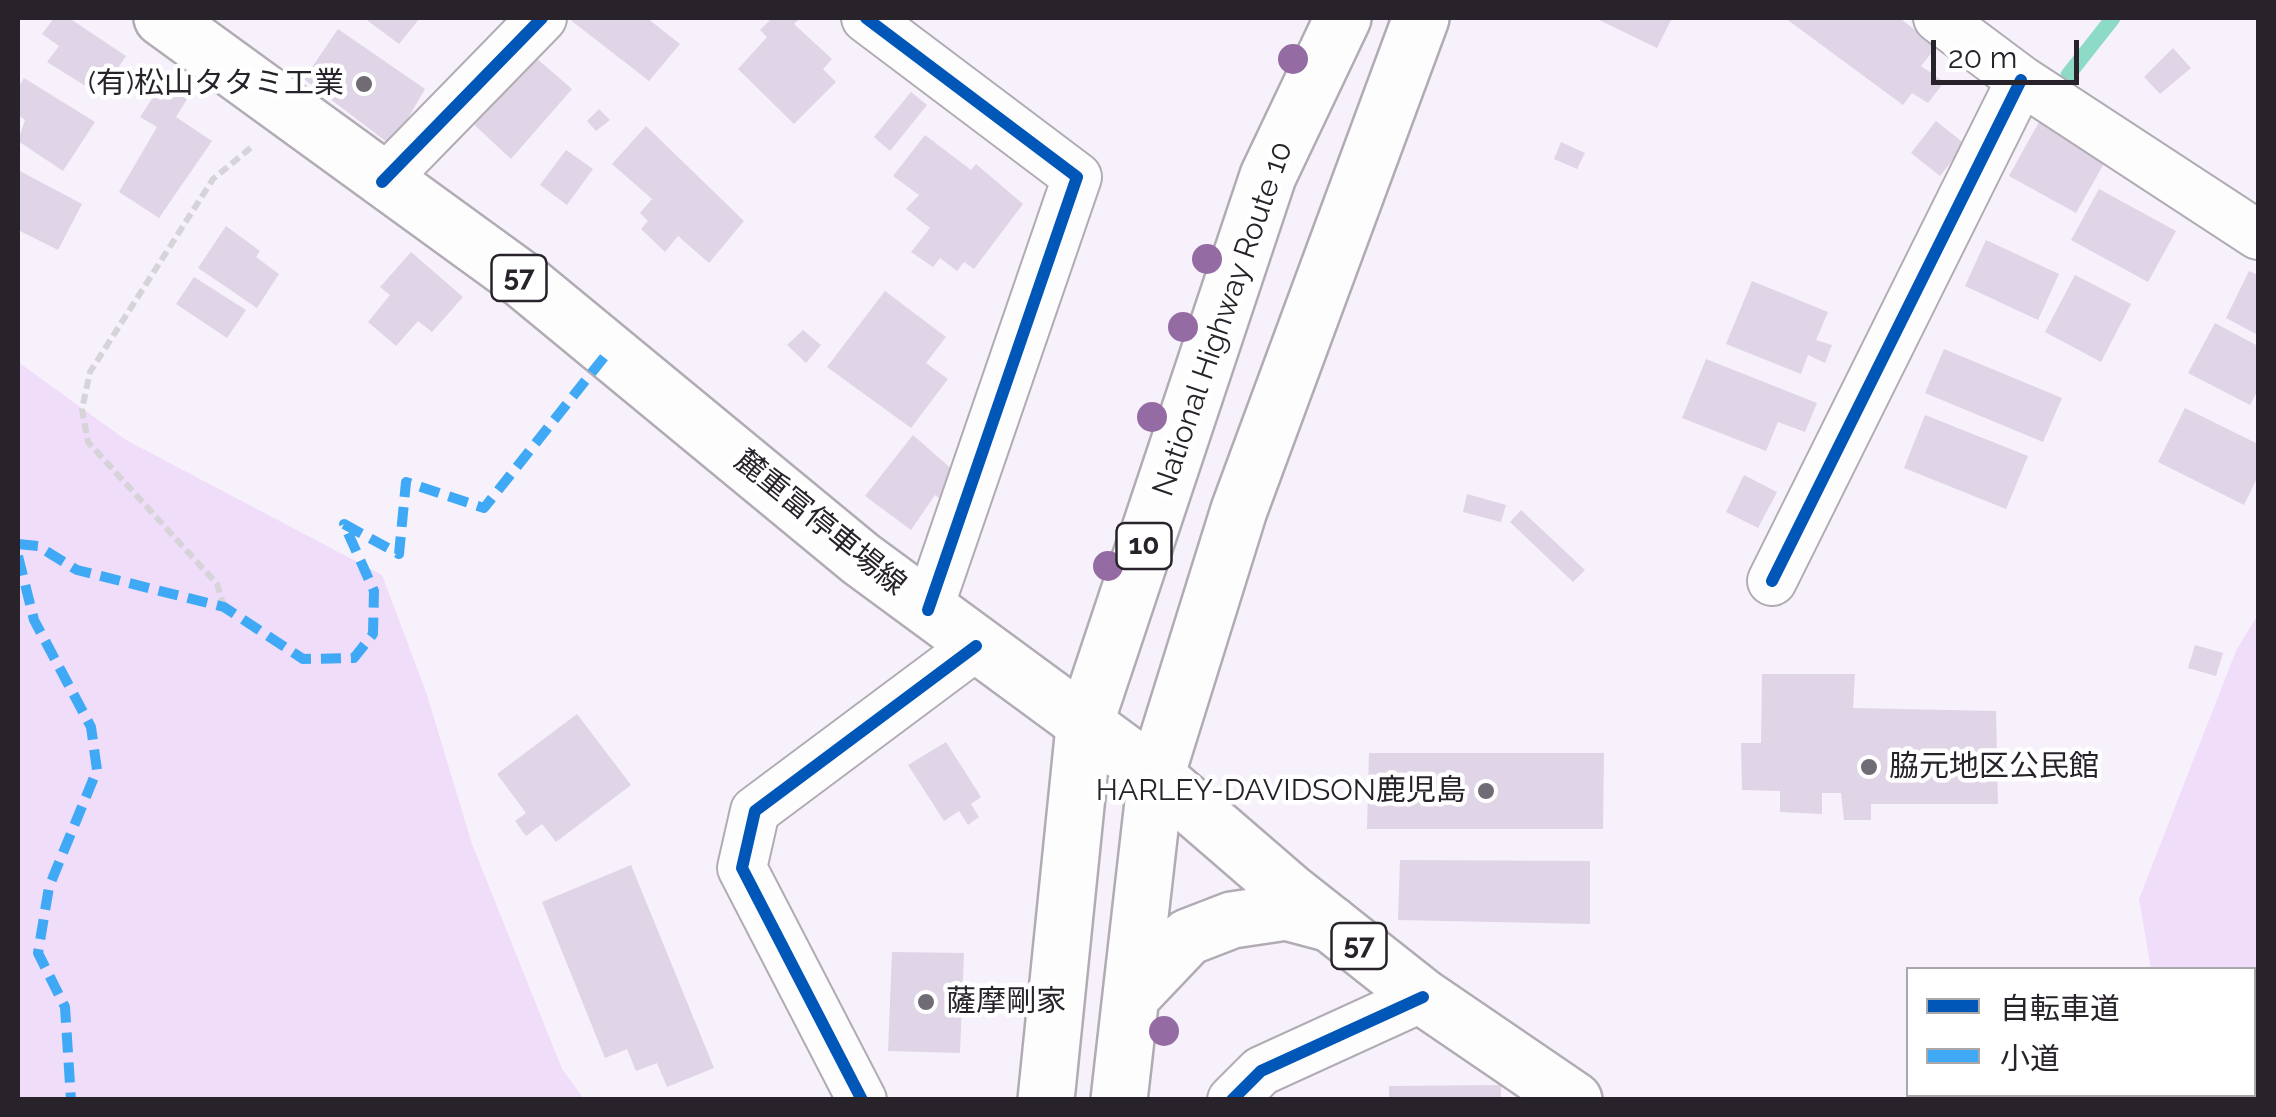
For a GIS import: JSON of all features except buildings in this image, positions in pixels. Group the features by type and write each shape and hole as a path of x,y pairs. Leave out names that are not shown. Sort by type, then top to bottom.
{"main road":[{"name":"麓重富停車場線","path":"162,18 524,282 928,610 1156,776 1422,997 1574,1100"},
{"name":"National Highway Route 10","path":"1046,1100 1084,727 1268,176 1343,18"},
{"path":"1119,1100 1156,776 1239,510 1421,18"},
{"path":"1131,997 1188,937 1232,920 1286,912 1331,924"}],"street":[{"path":"382,182 542,18"},
{"path":"866,18 1077,177 928,610"},
{"path":"1938,18 2022,80 2258,235"},
{"path":"1772,581 2022,80"},
{"path":"862,1100 742,868 755,810 976,646"},
{"path":"1232,1100 1261,1070 1422,997"}],"path":[{"path":"224,607 217,584 88,442 82,410 90,372 213,179 252,148 278,104"}],"shaded area":[{"path":"18,362 126,440 382,575 427,695 472,844 562,1069 584,1099 18,1099"},
{"path":"2258,614 2258,1071 2256,967 2151,967 2139,899 2236,651"}],"waterway":[{"path":"2068,75 2113,18"}],"marked path":[{"path":"18,544 38,546 77,570 224,607 303,659 354,658 373,634 374,591 344,524 399,554 406,482 484,508 609,351"},
{"path":"18,556 34,620 91,727 97,770 49,887 38,953 65,1007 71,1100"}],"cycle path":[{"path":"382,182 542,18"},
{"path":"866,18 1077,177 928,610"},
{"path":"1772,581 2021,80"},
{"path":"862,1100 742,868 755,811 976,646"},
{"path":"1232,1100 1261,1071 1423,997"}],"place":[{"name":"(有)松山タタミ工業","path":"364,84"},
{"name":"脇元地区公民館","path":"1869,767"},
{"name":"HARLEY-DAVIDSON鹿児島","path":"1486,791"},
{"name":"薩摩剛家","path":"926,1002"}]}
